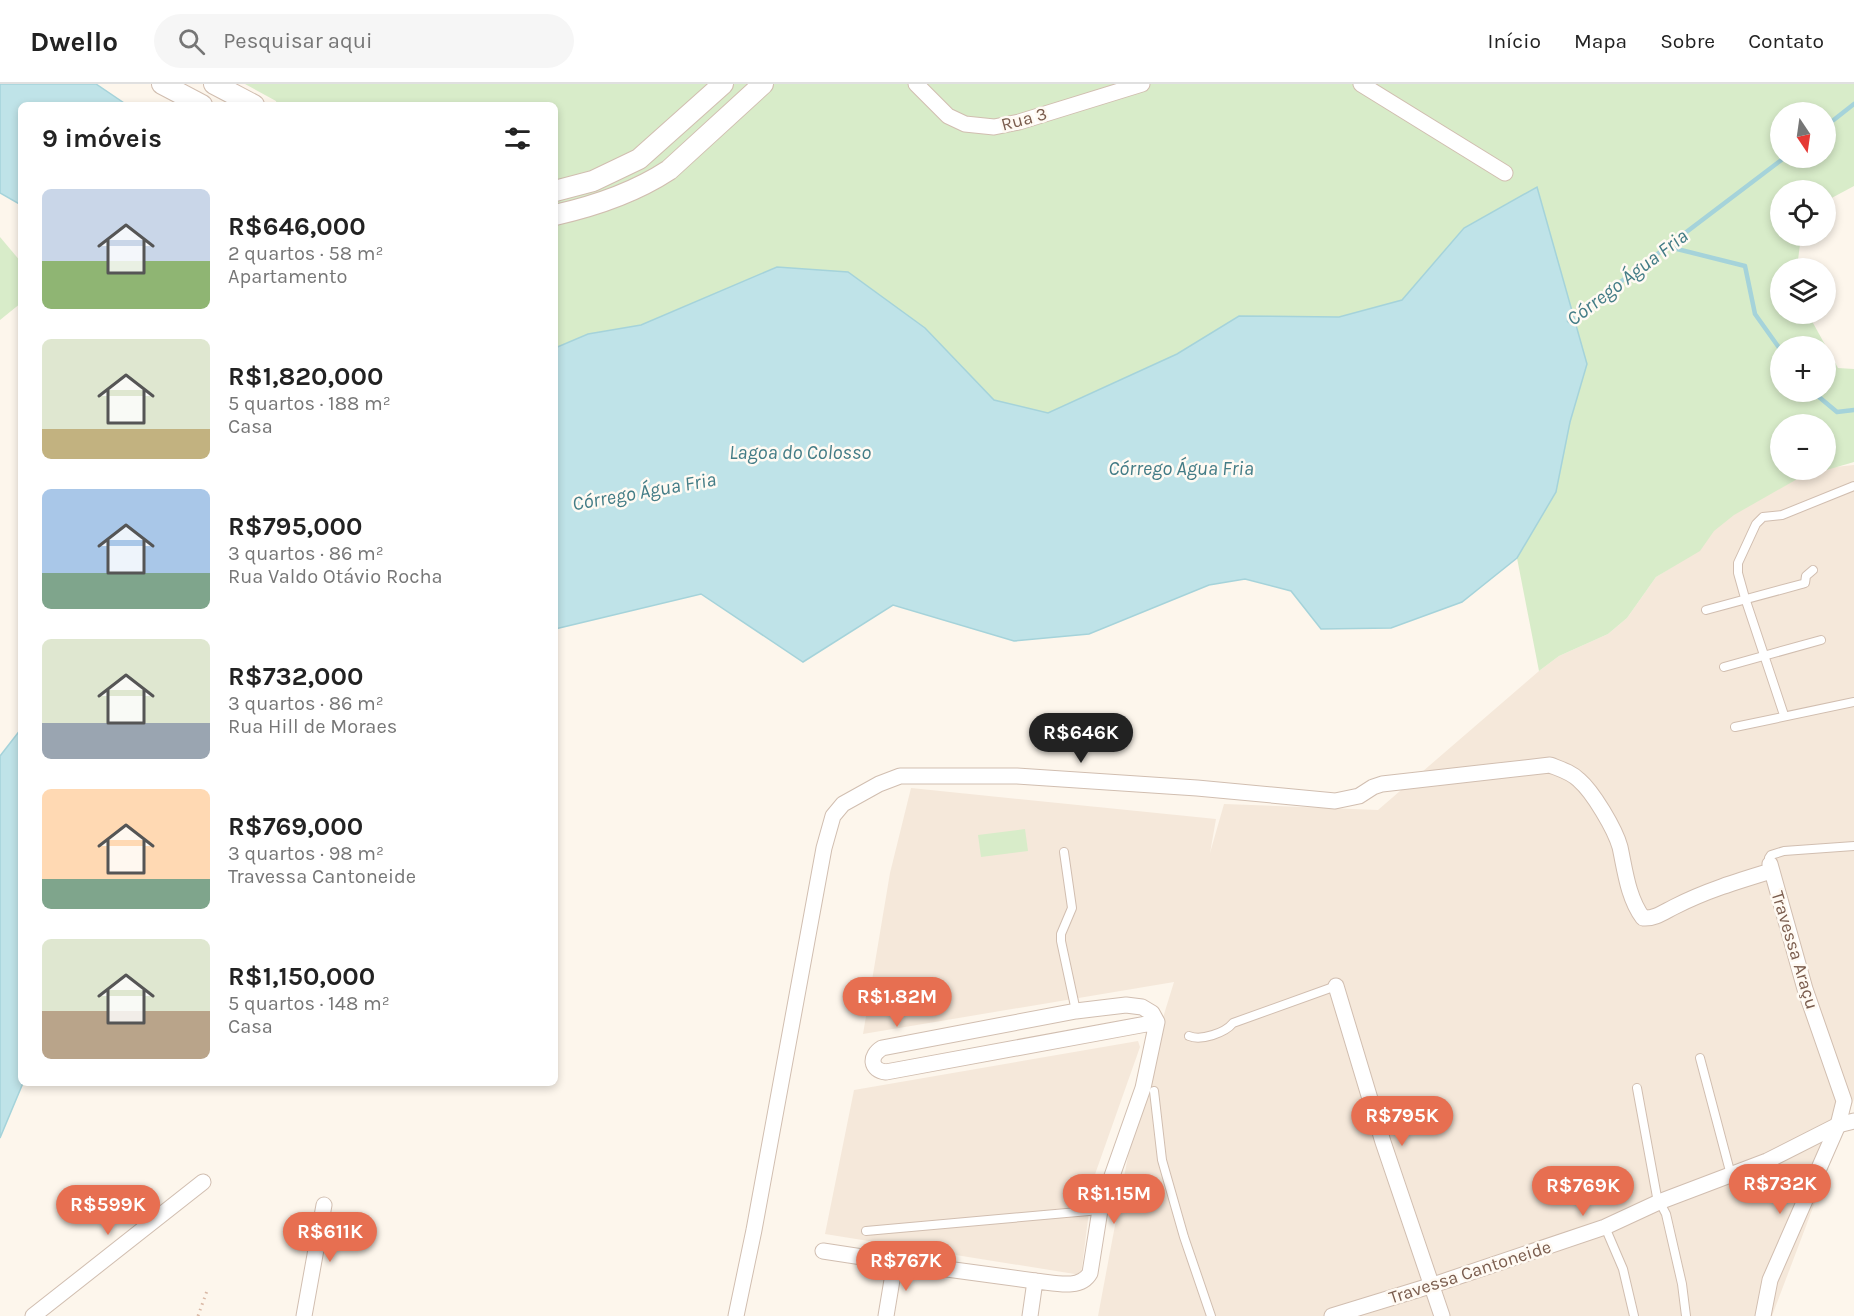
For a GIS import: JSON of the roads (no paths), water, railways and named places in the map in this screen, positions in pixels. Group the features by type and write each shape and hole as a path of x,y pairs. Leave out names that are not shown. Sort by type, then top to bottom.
{"street":[{"path":"162,84 196,102"},
{"path":"214,84 248,102"},
{"path":"558,190 593,181 639,159 723,84"},
{"path":"558,214 610,200 655,179 669,170 763,84"},
{"name":"Rua 3","path":"916,84 948,116 976,127 994,127 1019,122 1142,84"},
{"path":"1361,84 1505,172"},
{"path":"736,1316 824,848 833,816 843,804 879,784 900,776 1017,776 1197,788 1335,801 1359,796 1372,787 1382,784 1473,776 1550,765 1580,780 1613,828 1626,879 1643,918 1658,916 1694,897 1770,868"},
{"name":"Travessa Araçu","path":"1770,868 1805,989 1844,1101"},
{"path":"1336,986 1383,1142 1442,1316"},
{"path":"823,1251 1035,1281 1075,1284 1087,1278 1090,1273 1100,1210 1148,1089 1157,1022 1152,1012 1126,1005 1076,1011 882,1048 874,1052 872,1058 873,1066 878,1071 886,1072 1157,1022"},
{"path":"1763,1316 1770,1280 1838,1125 1844,1101 1854,1086"},
{"name":"Travessa Cantoneide","path":"1332,1316 1433,1285 1605,1227 1659,1202 1767,1161 1838,1125 1854,1121"},
{"path":"33,1316 203,1182"},
{"path":"304,1316 324,1205"},
{"path":"886,1316 895,1262"},
{"path":"1030,1316 1035,1281"}],"lane":[{"path":"1784,715 1738,573 1738,563 1756,524 1763,517 1782,515 1854,486"},
{"path":"1706,609 1805,583 1806,576 1814,570"},
{"path":"1724,667 1821,640"},
{"path":"1735,727 1854,702"},
{"path":"1770,868 1771,855 1784,851 1854,846"},
{"path":"1064,852 1072,908 1061,934 1061,941 1076,1011"},
{"path":"1189,1036 1196,1039 1218,1033 1228,1029 1233,1023 1336,986"},
{"path":"1700,1058 1731,1175"},
{"path":"1637,1088 1659,1202 1666,1214 1682,1284 1686,1316"},
{"path":"1148,1089 1162,1160 1184,1237 1211,1316"},
{"path":"866,1231 1100,1210"},
{"path":"1605,1227 1623,1269 1634,1316"}],"water":[{"path":"0,84 96,84 123,102 18,102 18,203 0,193"},
{"name":"Lagoa do Colosso","path":"1537,187 1587,364 1570,422 1556,492 1517,558 1462,602 1391,628 1321,629 1291,591 1245,579 1209,585 1089,634 1014,641 893,605 803,662 701,594 558,628 558,347 588,334 641,325 777,267 848,272 925,328 994,400 1048,413 1177,354 1239,316 1339,317 1402,300 1464,228"},
{"path":"18,733 18,1086 22,1086 0,1138 0,756"}],"waterway":[{"name":"Córrego Água Fria","path":"1836,118 1854,104"},
{"name":"Córrego Água Fria","path":"1569,321 1771,168"},
{"path":"1669,247 1745,266 1755,314 1771,336"},
{"path":"1825,402 1837,412 1854,410"}]}
